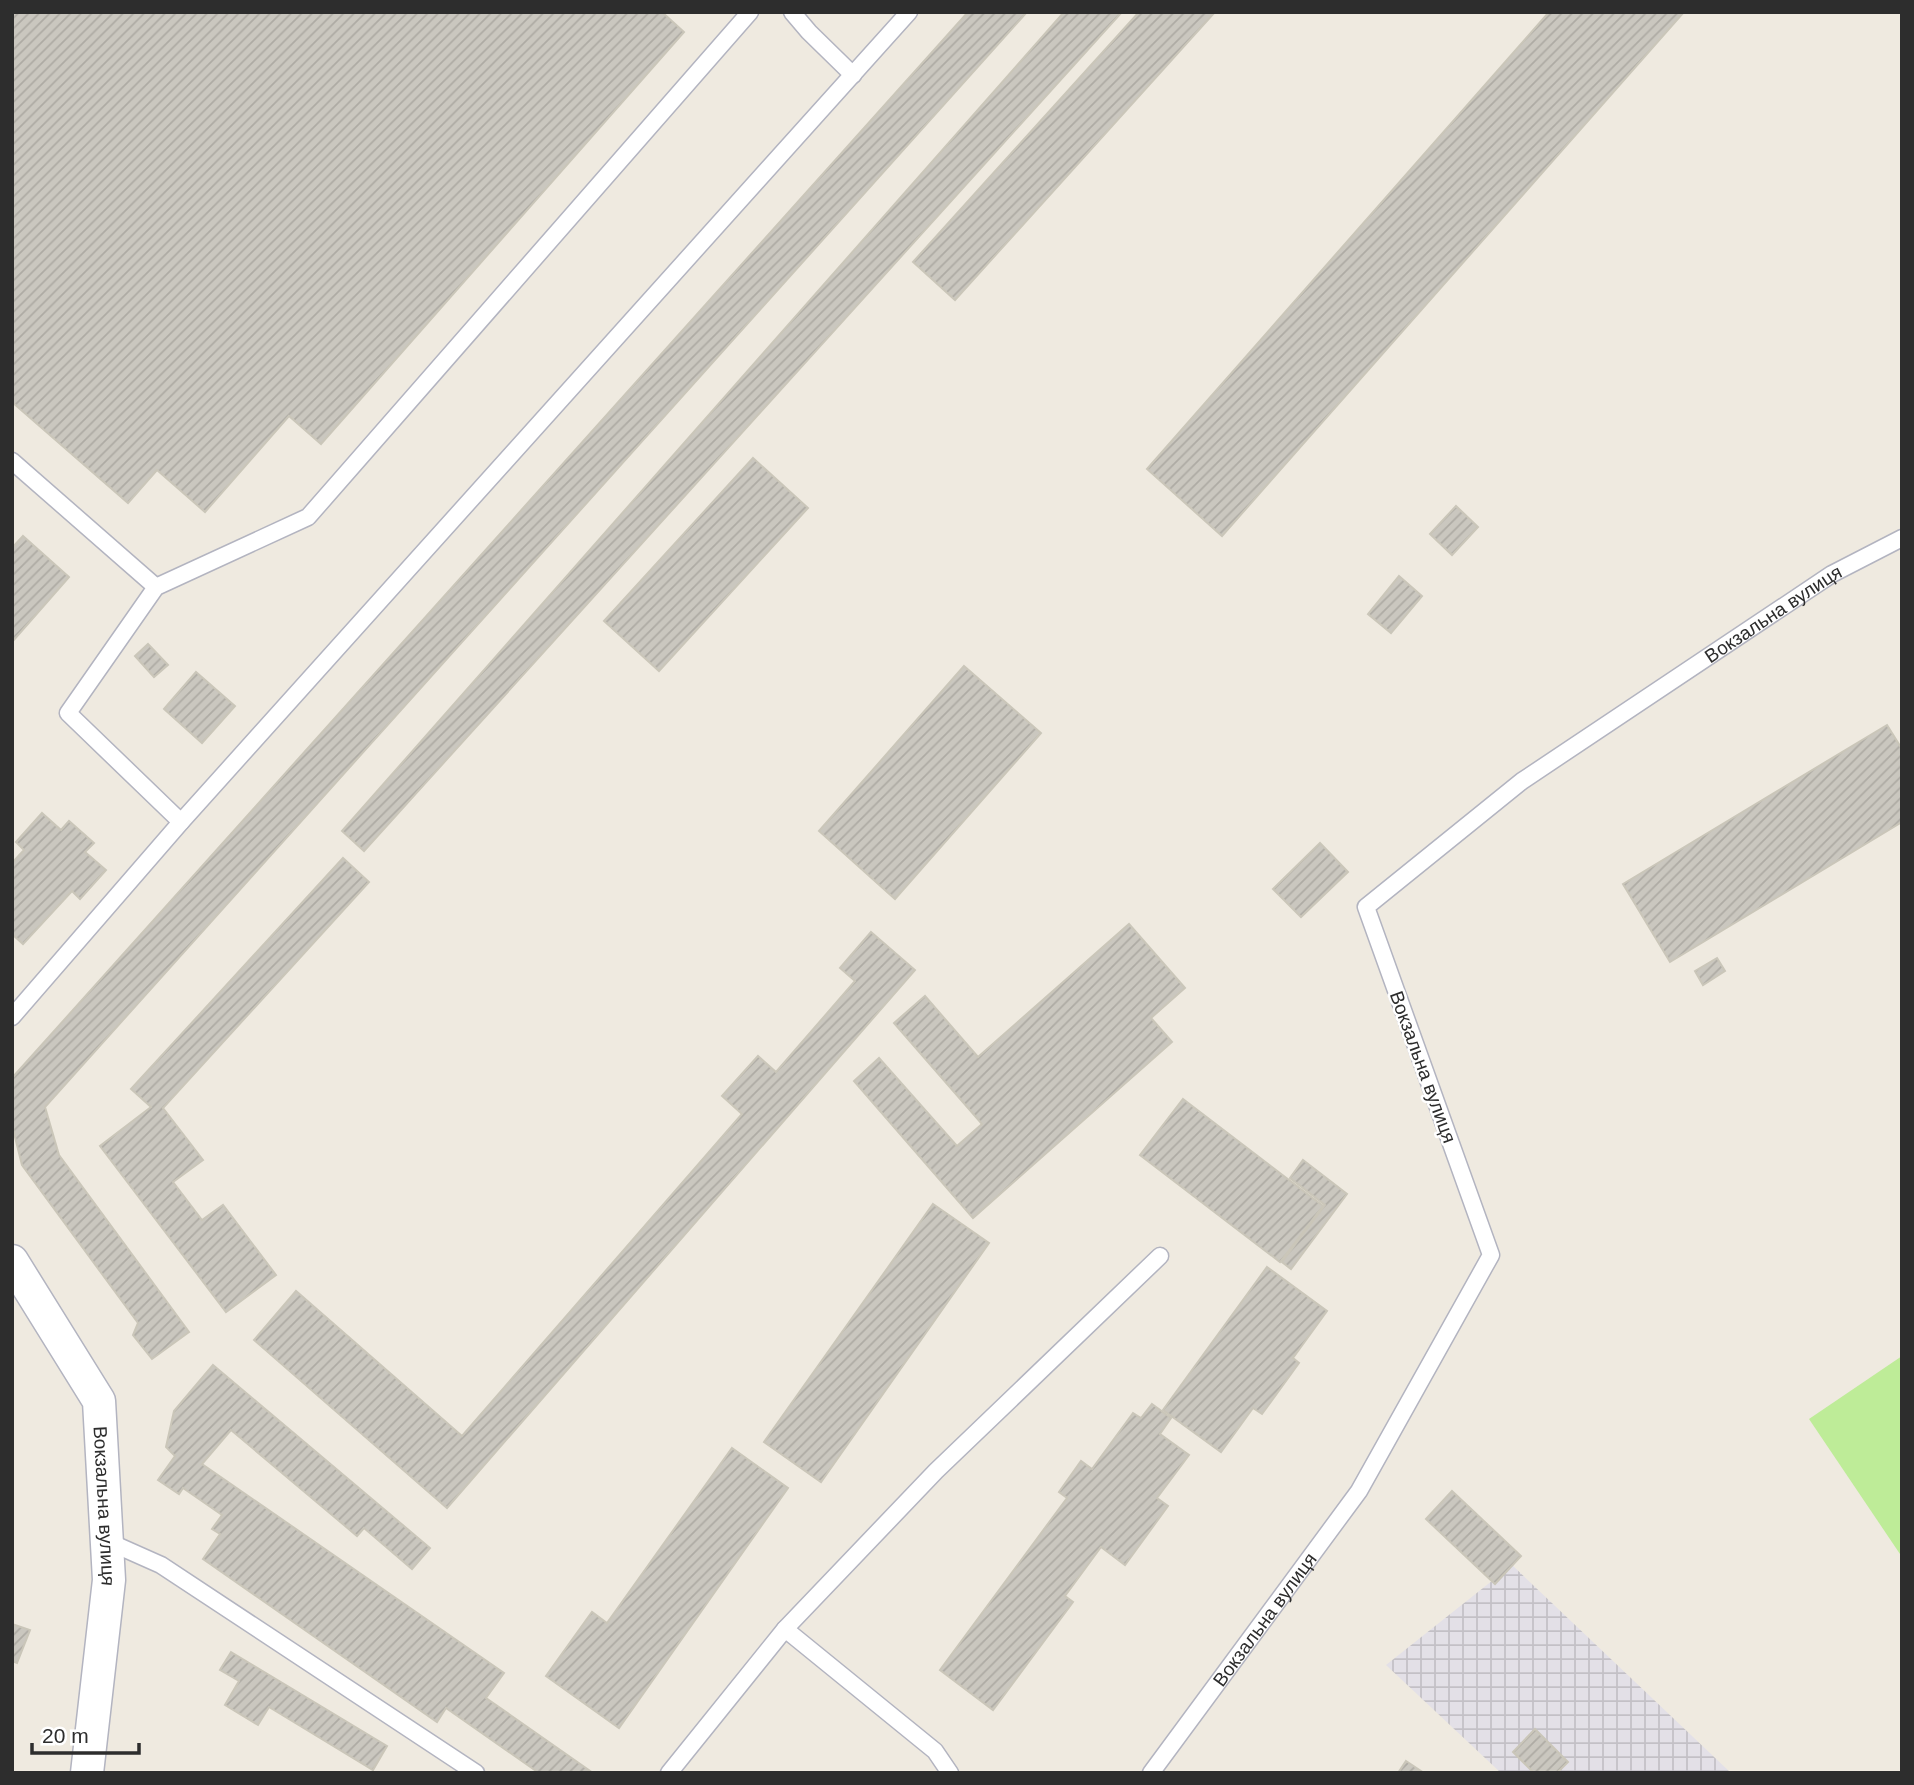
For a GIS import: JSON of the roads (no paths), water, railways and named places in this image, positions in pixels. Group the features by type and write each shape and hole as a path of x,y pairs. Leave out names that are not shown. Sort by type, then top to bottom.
{"street":[{"name":"Вокзальна вулиця","path":"12,1261 99,1401 109,1580 87,1773"}],"lane":[{"path":"181,822 68,713 156,587 308,517 750,12"},
{"path":"792,12 808,32 853,75"},
{"path":"12,1017 181,822 909,12"},
{"path":"12,461 156,587"},
{"name":"Вокзальна вулиця","path":"1151,1773 1359,1491 1491,1255 1366,908 1522,781 1832,574 1902,538"},
{"path":"669,1773 785,1629 936,1471 1160,1256"},
{"path":"107,1541 161,1565 476,1773"},
{"path":"785,1629 935,1751 950,1773"}]}
